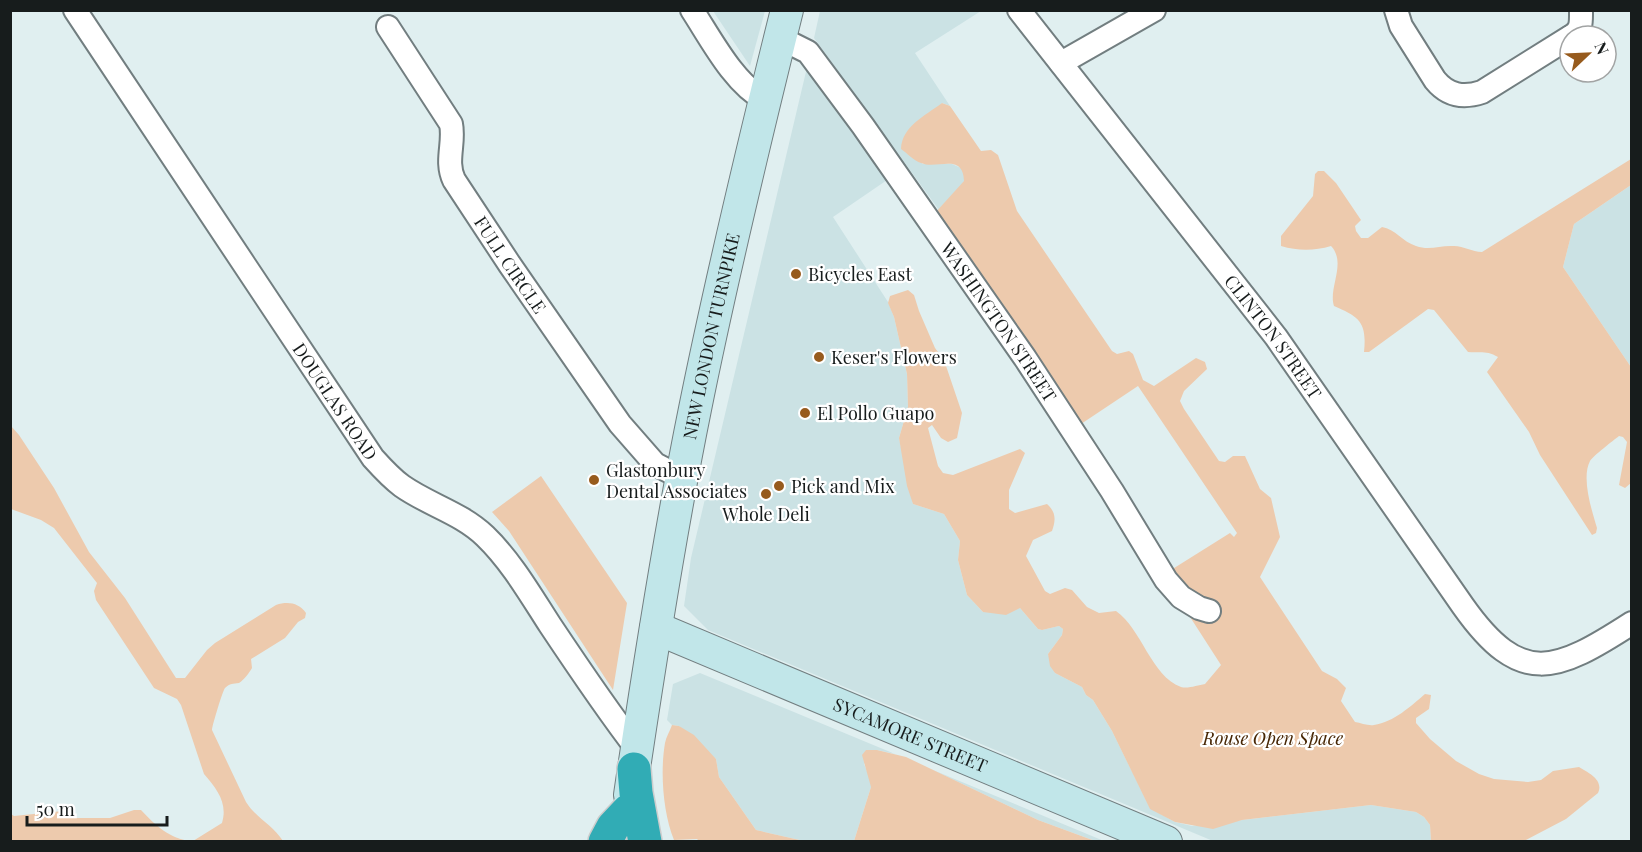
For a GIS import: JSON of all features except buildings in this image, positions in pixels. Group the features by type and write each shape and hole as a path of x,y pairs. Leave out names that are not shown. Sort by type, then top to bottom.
{"highway":[{"path":"636,759 636,793 645,842"},
{"path":"604,842 613,827 626,826"}],"main road":[{"name":"NEW LONDON TURNPIKE","path":"626,826 681,478 721,287 783,24"},
{"name":"SYCAMORE STREET","path":"656,628 1166,842"}],"street":[{"name":"DOUGLAS ROAD","path":"75,10 373,458 400,484 464,520 492,543 512,568 636,759"},
{"path":"692,10 737,77 765,100"},
{"name":"CLINTON STREET","path":"1019,10 1276,337 1478,626 1498,647 1523,662 1544,663 1571,658 1598,645 1632,623"},
{"path":"1061,63 1154,10"},
{"path":"1396,10 1401,26 1439,86 1455,95 1473,95 1482,92 1558,45"},
{"name":"WASHINGTON STREET","path":"783,24 820,65 1025,358 1112,491 1166,580 1182,597 1199,608 1209,611"},
{"name":"FULL CIRCLE","path":"388,27 451,124 450,164 454,180 620,424 655,464 681,478"}],"shaded area":[{"path":"713,11 765,11 750,66"},
{"path":"820,11 981,11 915,53 950,106 942,103 922,164 952,164 961,168 964,173 965,181 939,210 814,38"},
{"path":"809,59 890,178 833,217 888,302 894,317 907,374 908,407 899,438 913,504 944,514 960,541 958,560 967,595 983,612 1020,608 1038,629 1059,626 1063,629 1062,635 1048,654 1055,673 1082,687 1086,695 1093,700 1112,731 1150,808 1175,822 1192,826 1371,805 1416,812 1430,825 1431,841 1213,841 708,630 684,606 691,558"},
{"path":"1631,185 1631,367 1563,267 1574,224"},
{"path":"700,673 895,754 877,750 864,764 871,787 854,841 804,841 756,830 719,777 716,759 679,726 672,725 667,720 673,684"},
{"path":"933,770 1104,841 1095,841 1038,820"}],"green space":[{"name":"Rouse Open Space","path":"942,103 950,106 981,151 991,150 998,155 1017,211 1112,351 1117,354 1129,351 1133,354 1143,380 1154,386 1196,358 1205,362 1207,369 1184,391 1180,401 1219,461 1225,462 1233,456 1245,456 1260,489 1271,498 1280,537 1260,577 1322,671 1337,679 1346,688 1341,701 1355,722 1374,725 1388,721 1425,694 1431,695 1429,709 1416,718 1416,723 1430,739 1456,761 1479,774 1494,779 1528,782 1541,780 1553,771 1579,767 1591,774 1597,781 1598,793 1566,819 1522,842 1431,841 1430,825 1416,812 1371,805 1242,820 1213,829 1175,822 1150,809 1112,731 1093,700 1086,695 1082,687 1055,673 1050,666 1048,654 1062,635 1063,629 1059,626 1038,629 1020,608 1006,615 983,612 967,595 958,560 960,541 944,514 913,504 907,486 899,438 908,407 907,374 894,317 888,303 890,296 908,290 914,295 935,348 944,360 962,413 957,438 948,442 941,438 932,425 928,428 938,466 943,473 953,475 1020,449 1025,453 1009,490 1009,509 1015,513 1047,504 1054,513 1052,531 1033,540 1026,556 1045,591 1050,594 1065,588 1072,590 1087,607 1099,613 1116,611 1133,629 1162,673 1181,687 1205,684 1221,665 1163,575 1230,533 1234,537 1237,533 1138,386 1081,424 935,213 964,181 963,172 954,164 927,165 921,163 901,149 905,134 910,128"},
{"path":"1631,159 1631,185 1574,224 1563,267 1631,367 1631,483 1625,488 1619,485 1627,442 1619,436 1590,461 1588,468 1588,494 1597,528 1596,533 1592,535 1540,455 1529,432 1487,372 1498,357 1487,353 1468,352 1434,310 1428,309 1369,352 1364,352 1364,334 1360,322 1334,306 1333,291 1337,260 1331,246 1306,250 1287,248 1281,246 1281,236 1313,196 1315,174 1318,171 1324,171 1336,183 1361,220 1355,226 1361,238 1368,238 1382,227 1391,230 1411,244 1421,247 1458,246 1482,252"},
{"path":"11,426 54,488 89,552 125,598 176,678 185,678 215,643 276,605 293,604 306,613 305,618 298,622 285,638 251,659 252,668 243,680 225,688 212,730 246,802 283,841 193,841 222,823 224,809 217,791 204,774 181,705 177,699 154,688 96,600 94,591 97,583 54,528 41,520 11,509"},
{"path":"541,476 627,603 613,690 509,531 492,512"},
{"path":"672,725 679,726 694,735 716,759 719,777 756,830 804,841 674,840 667,818 663,779 663,754 666,738"},
{"path":"866,750 877,750 906,757 1038,820 1095,841 854,841 871,787 862,755"},
{"path":"141,810 157,826 170,834 191,841 11,841 11,814 14,816 63,811 74,818 110,818"}],"place":[{"name":"Bicycles East","path":"796,274"},
{"name":"Keser's Flowers","path":"819,357"},
{"name":"El Pollo Guapo","path":"805,413"},
{"name":"Glastonbury Dental Associates","path":"594,480"},
{"name":"Pick and Mix","path":"779,486"},
{"name":"Whole Deli","path":"766,494"}]}
